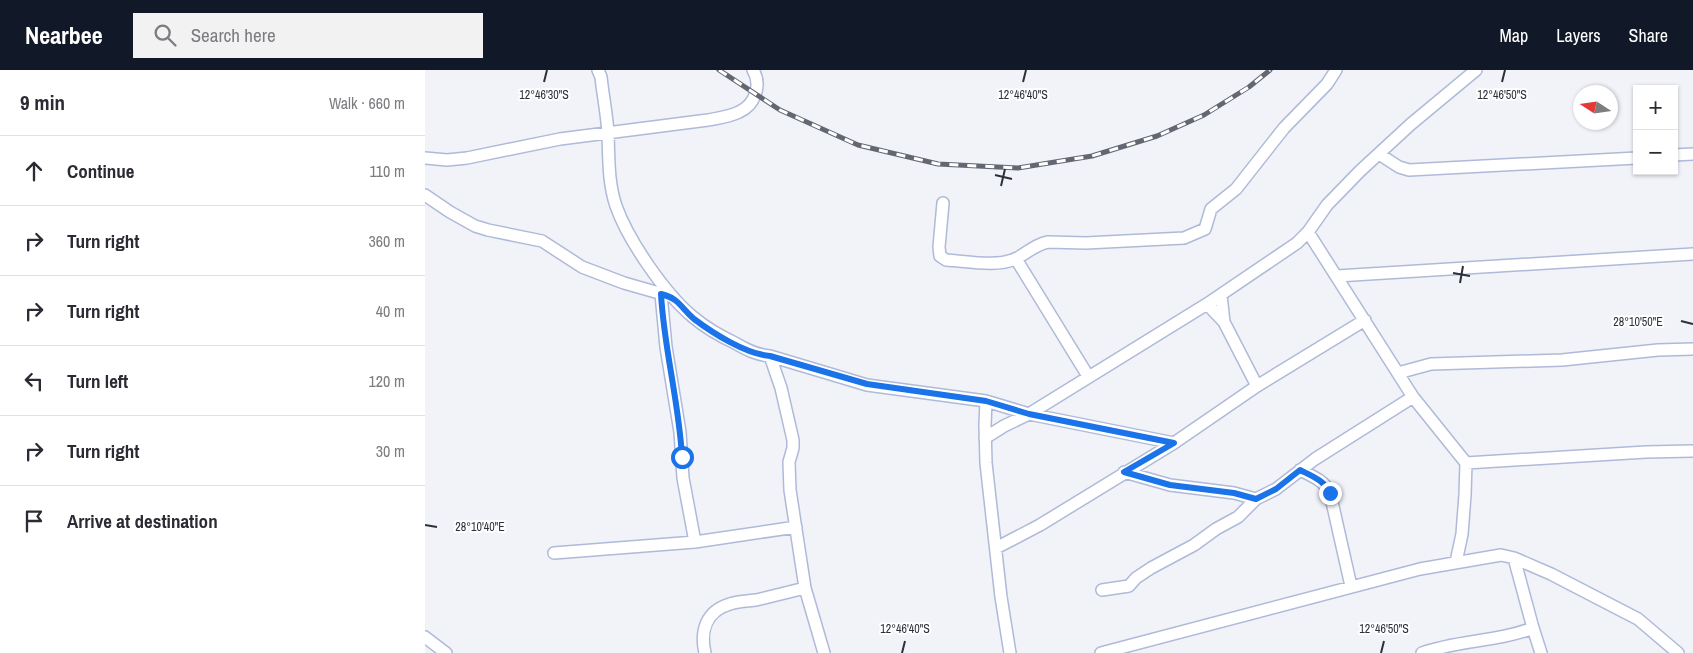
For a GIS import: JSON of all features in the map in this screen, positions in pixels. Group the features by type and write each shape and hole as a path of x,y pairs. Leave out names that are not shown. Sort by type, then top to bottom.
{"street":[{"path":"598,70 601,78 608,133 608,171 615,204 625,229 673,297 692,317 711,330 757,355 770,356 867,384 986,401 1029,414 1174,443"},
{"path":"425,158 447,160 467,158 560,139 708,120 739,112 747,107 756,94 758,87 753,70"},
{"path":"943,203 939,247 940,256 946,260 998,264 1016,259 1043,243 1086,243 1183,238 1205,229 1211,208 1236,189 1284,128 1327,84 1336,70"},
{"path":"985,438 1004,426 1038,410 1089,376 1207,304 1297,242 1308,232 1327,205 1360,171 1411,124 1476,70"},
{"path":"1379,154 1399,167 1409,170 1633,158"},
{"path":"1678,155 1693,154"},
{"path":"425,195 475,226 542,241 582,267 624,283 673,297"},
{"path":"1308,232 1413,397 1466,464 1462,534 1456,562"},
{"path":"1337,276 1693,254"},
{"path":"1016,259 1089,376"},
{"path":"661,294 666,347 681,432 683,478 695,542"},
{"path":"1221,295 1224,322"},
{"path":"1207,304 1224,322 1257,386"},
{"path":"996,548 1040,524 1174,443 1257,386 1365,320"},
{"path":"1398,373 1431,364 1562,360 1659,350 1693,349"},
{"path":"770,356 781,388 793,440 789,472 795,527 805,588 824,653"},
{"path":"1102,590 1129,586 1136,578 1151,568 1194,546 1216,529 1238,516 1256,499 1276,489 1315,458 1413,397"},
{"path":"986,401 986,463 1001,597 1010,653"},
{"path":"1466,464 1646,452 1693,452"},
{"path":"1300,470 1321,482 1330,493 1351,586"},
{"path":"1124,472 1170,485 1234,493 1256,499"},
{"path":"554,553 695,542 795,527"},
{"path":"1101,653 1351,586 1456,562 1501,555 1514,558 1551,574 1638,619 1678,653"},
{"path":"1514,558 1541,653"},
{"path":"705,653 703,632 708,620 718,609 730,604 756,600 805,588"},
{"path":"1422,653 1457,644 1517,635 1533,628"},
{"path":"425,637 446,653"}],"railway":[{"path":"719,70 780,110 858,145 938,164 1018,168 1092,156 1157,136 1204,115 1249,87 1270,70"}],"route":[{"path":"682,457 681,432 666,347 661,294 673,297 692,317 711,330 757,355 770,356 867,384 986,401 1029,414 1174,443 1124,472 1170,485 1234,493 1256,499 1276,489 1300,470 1321,482 1330,493"}]}
